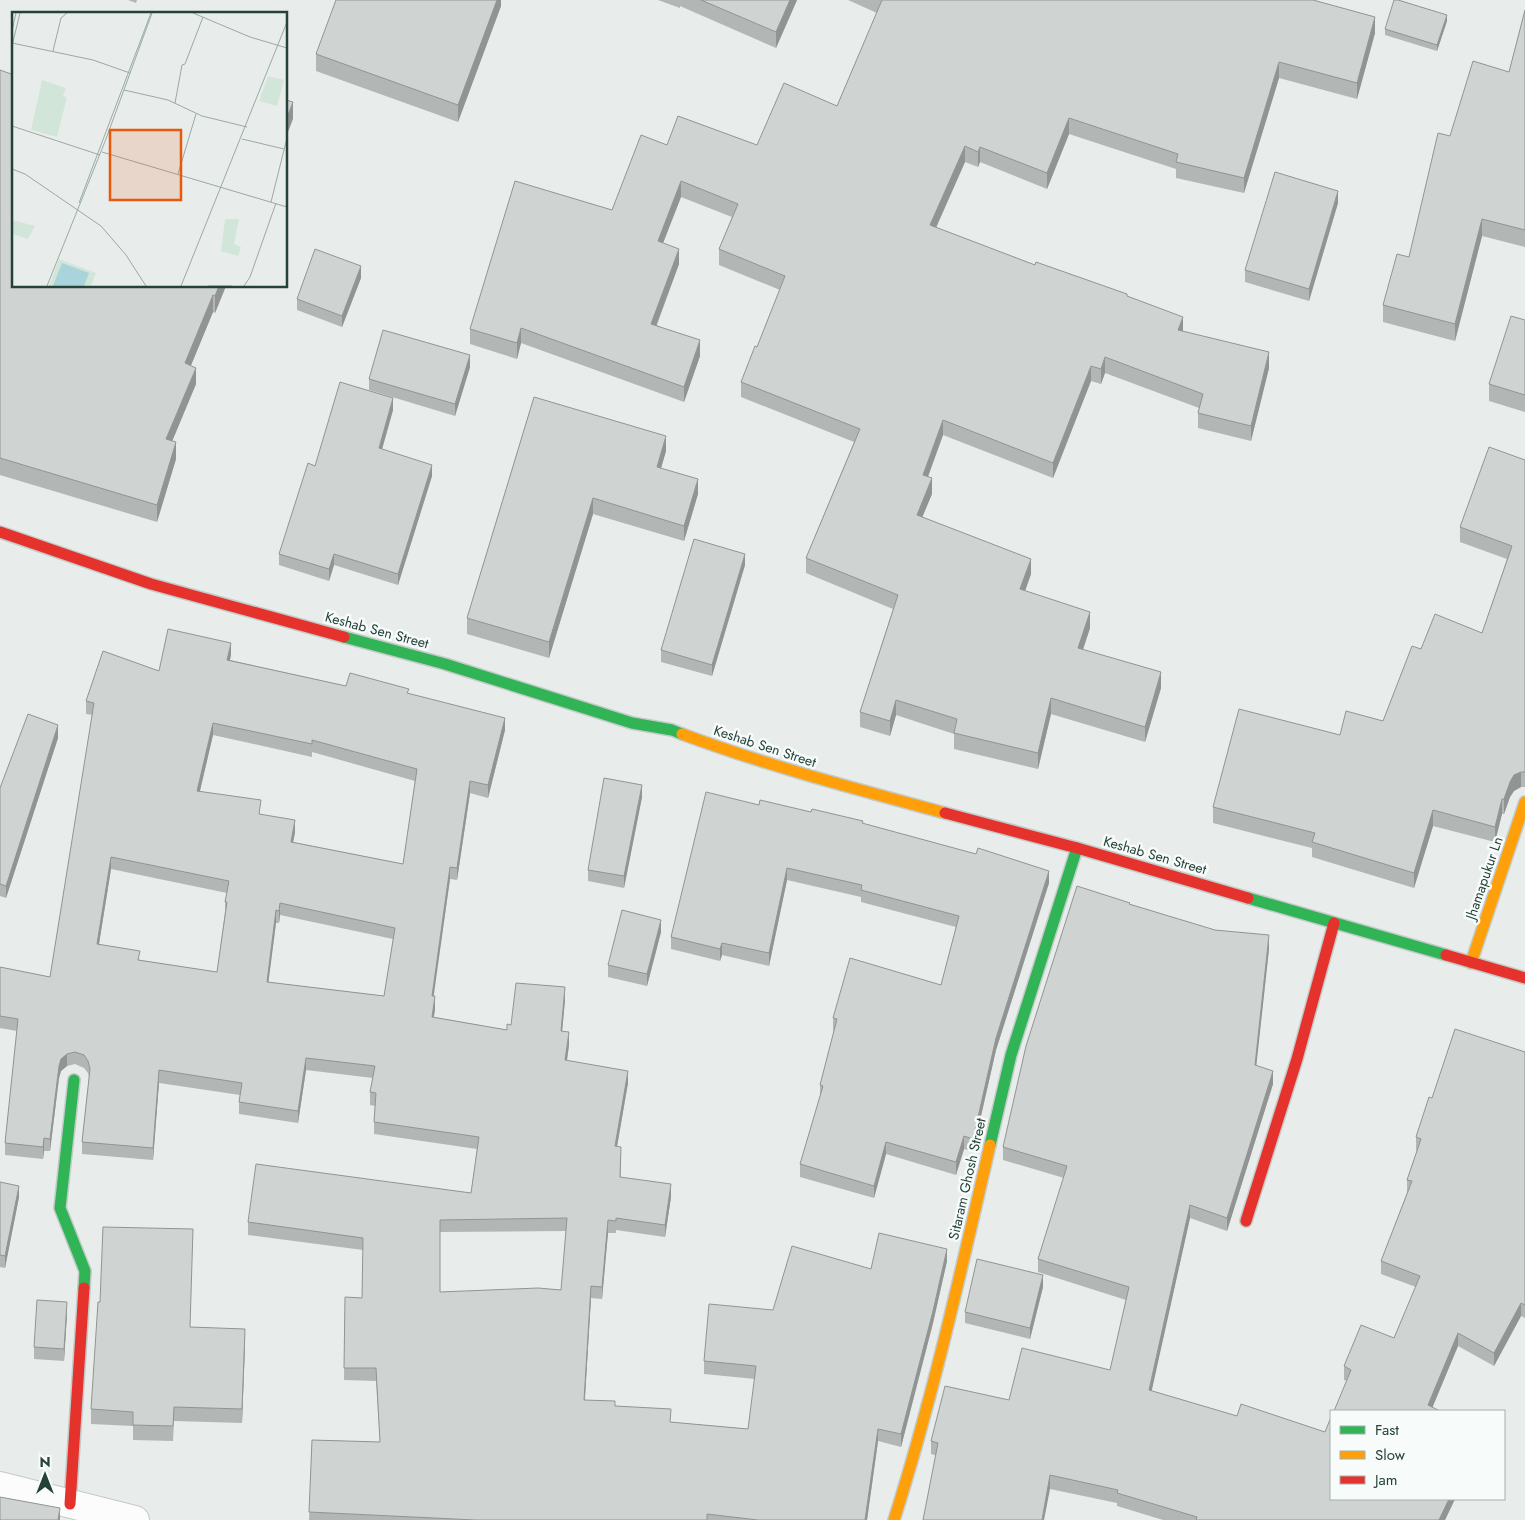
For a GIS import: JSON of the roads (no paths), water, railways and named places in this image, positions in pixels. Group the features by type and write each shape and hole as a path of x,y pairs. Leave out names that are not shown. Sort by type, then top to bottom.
{"street":[{"name":"Keshab Sen Street","path":"0,532 151,584 445,664 632,723 672,730 737,754 832,783 1077,848 1525,978"},
{"name":"Jhamapukur Ln","path":"1471,963 1525,802"},
{"name":"Sitaram Ghosh Street","path":"894,1520 914,1457 948,1327 1012,1055 1077,848"},
{"path":"1246,1221 1296,1059 1334,923"},
{"path":"70,1504 85,1271 60,1208 74,1080"},
{"path":"0,1486 135,1520"}]}
